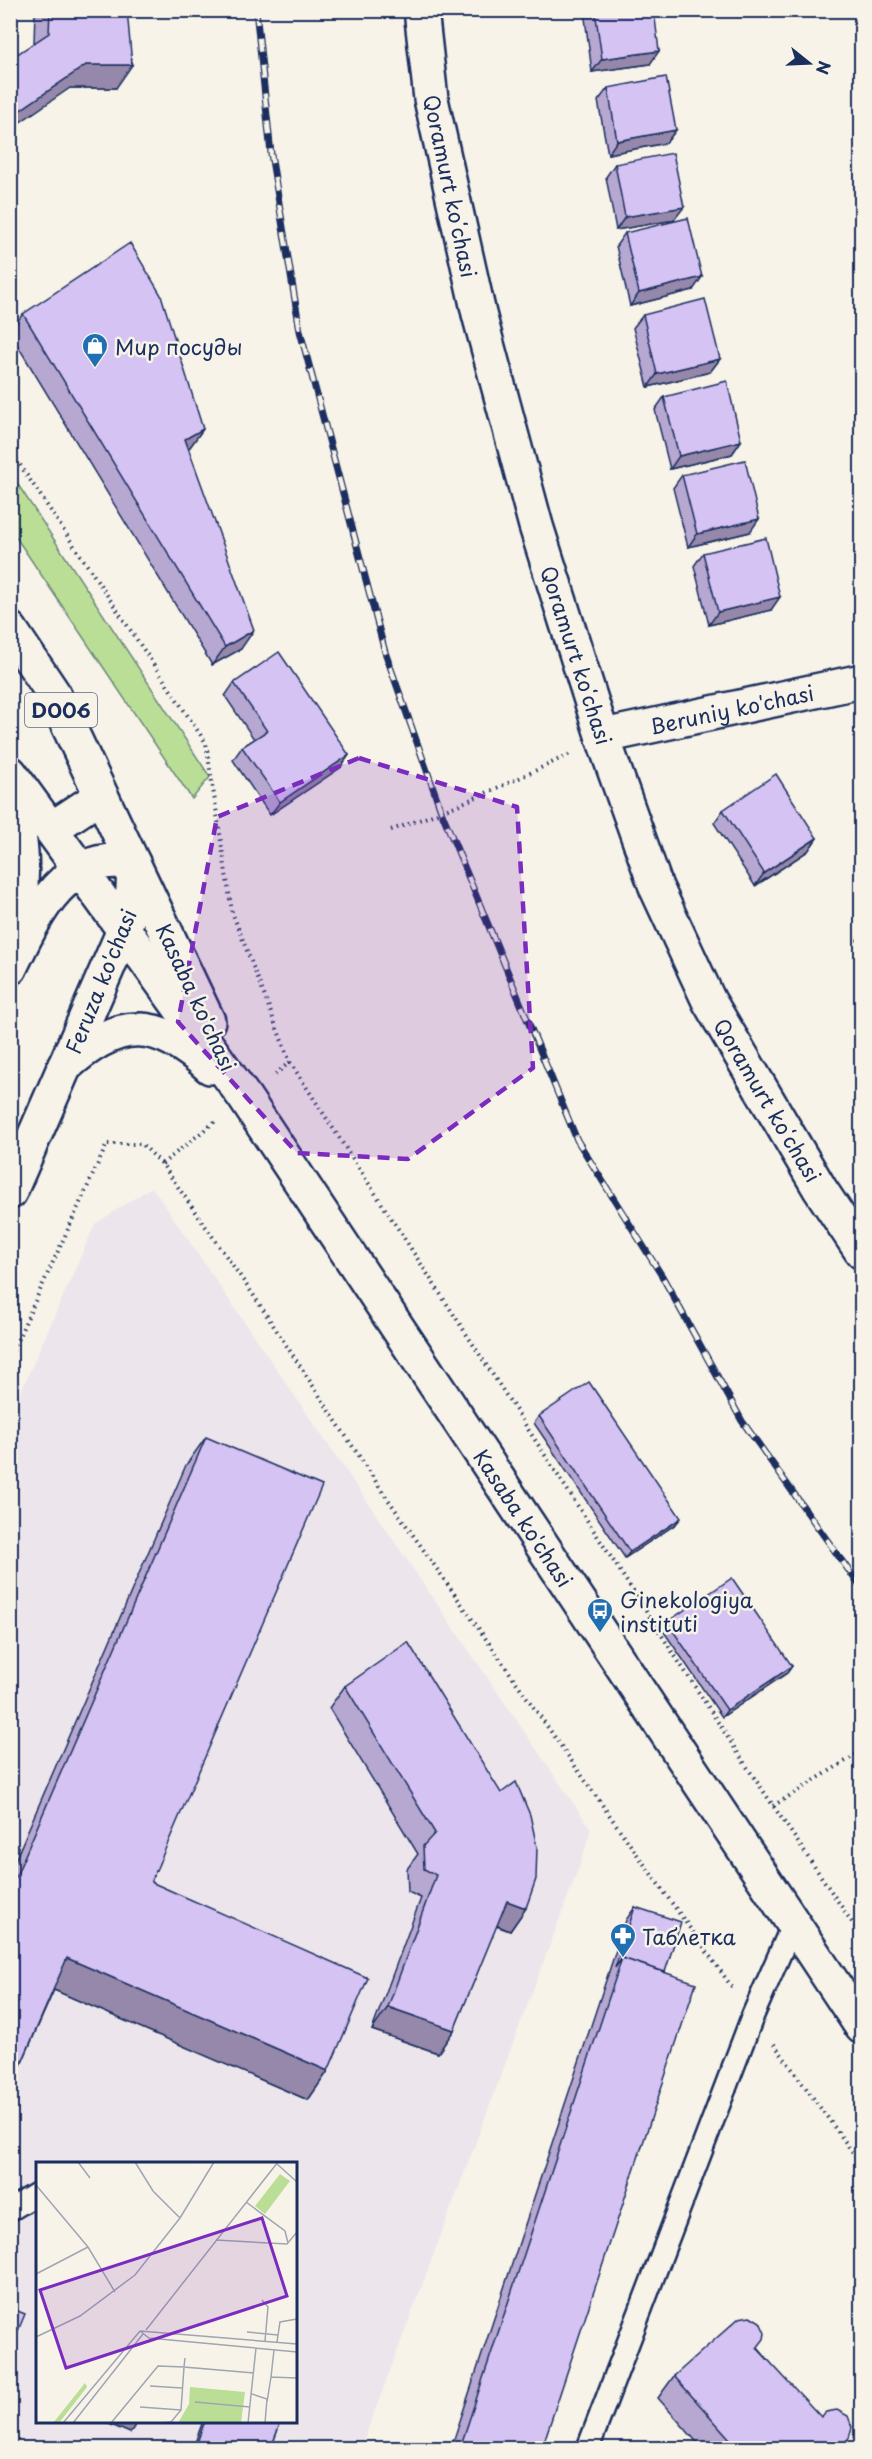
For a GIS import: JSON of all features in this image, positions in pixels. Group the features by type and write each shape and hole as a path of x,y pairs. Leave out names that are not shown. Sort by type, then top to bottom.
{"main road":[{"name":"Qoramurt koʻchasi","path":"421,10 431,99 479,314 536,526 610,735 666,866 723,990 861,1219"},
{"name":"Qoramurt koʻchasi","path":"434,10 443,77 494,312 550,524 656,887 709,1001 820,1189 861,1252"},
{"name":"D006","path":"10,629 53,693 133,863"},
{"name":"Beruniy ko'chasi","path":"610,735 861,681"},
{"name":"Kasaba ko'chasi","path":"10,773 245,1098 861,2027"},
{"path":"51,829 101,796"},
{"path":"10,801 19,838 22,870 20,902 10,947"},
{"path":"10,968 47,900 60,885 80,869 93,863 107,861 133,863"},
{"name":"Kasaba ko'chasi","path":"133,863 245,1098"},
{"name":"Feruza ko'chasi","path":"10,1192 124,930 133,898 133,863"},
{"path":"64,1067 87,1046 110,1034 130,1029 155,1032 198,1055 245,1098"}],"lane":[{"path":"588,2448 753,2015 793,1924"},
{"path":"10,2210 36,2194"}],"path":[{"path":"10,450 206,743 232,912 290,1062 773,1806 861,1937"},
{"path":"391,830 442,813 610,735"},
{"path":"162,1164 290,1062"},
{"path":"10,1356 106,1143 142,1144 162,1164 254,1296 378,1485 636,1853"},
{"path":"773,1806 861,1751"}],"highlighted area":[{"path":"359,758 517,807 533,1068 408,1159 297,1153 178,1022 217,817"}],"shaded area":[{"path":"152,1187 591,1829 581,1862 361,2448 11,2448 11,1414 95,1224"}],"green space":[{"path":"11,474 210,777 192,799 11,530"}],"building":[{"path":"50,10 127,10 132,65 86,65 10,117 10,59 49,33"},
{"path":"595,10 654,10 659,51 602,59"},
{"path":"666,77 676,130 617,141 608,88"},
{"path":"673,153 684,207 625,217 615,164"},
{"path":"688,218 702,277 639,293 625,233"},
{"path":"130,243 161,295 203,429 185,439 254,630 225,647 23,314"},
{"path":"705,299 720,359 657,374 643,315"},
{"path":"727,381 741,441 679,456 664,397"},
{"path":"745,460 759,519 697,534 682,475"},
{"path":"766,538 780,597 718,612 703,553"},
{"path":"279,652 349,755 280,802 242,747 267,731 234,683"},
{"path":"776,774 817,838 764,873 723,810"},
{"path":"589,1382 681,1518 630,1552 539,1416"},
{"path":"206,1437 322,1486 151,1882 368,1978 328,2071 67,1958 10,2090 10,1890"},
{"path":"732,1578 792,1666 727,1710 667,1622"},
{"path":"408,1642 501,1793 516,1782 530,1815 537,1847 536,1879 526,1908 507,1901 454,2030 388,2007 436,1875 424,1869 423,1846 435,1833 345,1686"},
{"path":"635,1907 681,1922 665,1972 622,1958 615,1968"},
{"path":"622,1958 696,1983 542,2448 460,2448"},
{"path":"10,2308 25,2314 10,2350"},
{"path":"750,2316 760,2322 765,2333 764,2339 757,2348 821,2417 826,2412 837,2410 848,2416 852,2427 849,2438 837,2448 738,2448 674,2376 739,2318"},
{"path":"204,2423 280,2423 271,2448 195,2448"}],"railway":[{"path":"256,10 271,154 300,331 385,652 442,813 577,1140 662,1276 742,1421 862,1589"}],"place":[{"name":"Мир посуды","path":"95,369"},
{"name":"Ginekologiya instituti","path":"600,1634"},
{"name":"Таблетка","path":"623,1959"}]}
